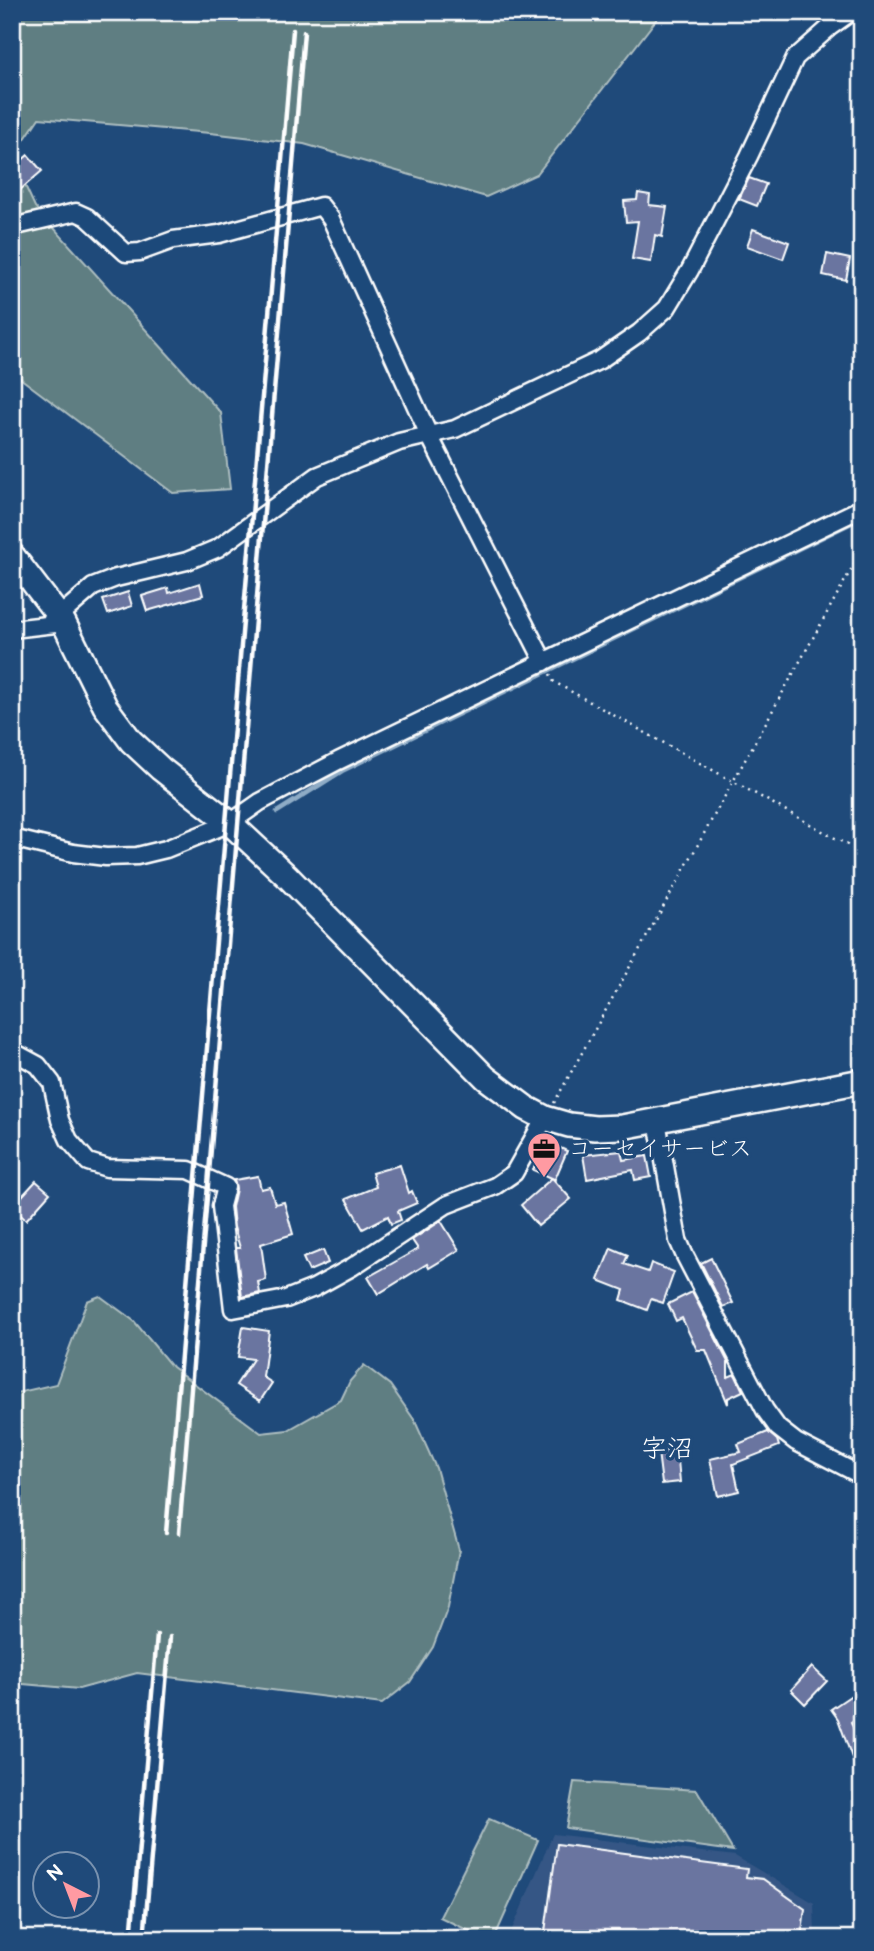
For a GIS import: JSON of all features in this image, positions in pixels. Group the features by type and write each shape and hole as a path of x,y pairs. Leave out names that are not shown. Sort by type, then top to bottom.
{"street":[{"path":"64,623 64,612 93,587 116,578 187,561 218,548 317,476 399,442 455,429 600,360 639,333 667,307 690,270 749,156 795,58 851,12"},
{"path":"12,227 76,212 86,217 126,253 140,252 173,240 219,234 321,206 331,219 429,435 548,668"},
{"path":"12,838 106,857 137,856 166,849 230,823 260,803 338,761 548,668 862,508"},
{"path":"12,555 64,623 105,706 131,741 161,769 230,823 288,877 486,1078 515,1101 545,1118 569,1125 595,1128 657,1121 862,1081"},
{"path":"12,629 64,623"},
{"path":"12,1051 38,1065 52,1083 60,1120 69,1140 88,1162 107,1168 190,1170 226,1187 221,1206 233,1310 286,1299 314,1288 352,1267 446,1205 495,1186 514,1173 545,1118"},
{"path":"657,1121 678,1240 765,1410 778,1428 796,1442 862,1476"}],"path":[{"path":"545,1118 862,550"},
{"path":"548,668 554,682 862,853"}],"shaded area":[{"path":"553,1834 735,1856 814,1903 815,1939 508,1939"}],"green space":[{"path":"12,12 662,12 537,174 486,197 304,144 39,118 18,149 23,181 35,207 221,413 230,489 173,493 12,372"},
{"path":"100,1296 134,1321 172,1367 261,1433 288,1430 341,1400 350,1381 364,1365 390,1385 415,1421 436,1468 459,1550 448,1607 433,1647 410,1682 382,1704 137,1673 79,1689 12,1683 12,1394 56,1384 87,1301"},
{"path":"574,1782 697,1790 733,1851 566,1828"},
{"path":"489,1819 538,1840 494,1939 486,1939 440,1917"}],"building":[{"path":"28,155 42,171 12,197 12,169"},
{"path":"749,178 766,184 757,206 739,199"},
{"path":"638,193 650,195 649,205 667,207 662,237 655,235 651,262 632,259 638,221 626,222 624,201 637,200"},
{"path":"753,229 789,242 783,259 747,246"},
{"path":"827,254 850,259 846,280 823,275"},
{"path":"200,583 203,595 147,611 142,596 168,588 169,593"},
{"path":"128,592 132,606 108,614 103,600"},
{"path":"545,1141 567,1151 553,1179 571,1199 538,1226 521,1205 552,1178 533,1170"},
{"path":"621,1151 623,1160 647,1156 651,1177 635,1180 633,1170 587,1179 583,1155"},
{"path":"400,1165 409,1193 412,1191 417,1203 398,1211 401,1220 391,1224 388,1216 363,1229 346,1199 376,1187 372,1173"},
{"path":"258,1176 261,1189 270,1187 275,1204 284,1202 293,1234 261,1244 266,1280 258,1282 260,1293 242,1297 236,1248 240,1248 232,1207 236,1189 234,1180"},
{"path":"36,1181 50,1193 26,1220 12,1207"},
{"path":"441,1221 459,1250 429,1268 427,1264 378,1294 368,1277 418,1249 412,1240"},
{"path":"611,1248 628,1255 624,1264 648,1272 651,1263 674,1272 663,1303 651,1299 647,1310 621,1300 624,1290 598,1280"},
{"path":"323,1250 328,1263 309,1271 303,1258"},
{"path":"711,1258 733,1303 723,1307 701,1263"},
{"path":"692,1292 728,1362 728,1377 735,1374 743,1391 728,1398 728,1404 706,1350 697,1350 682,1318 676,1321 668,1304"},
{"path":"243,1327 269,1331 263,1377 272,1383 260,1401 236,1385 253,1359 238,1357"},
{"path":"768,1432 777,1440 779,1446 733,1464 739,1491 718,1496 710,1459 741,1452 738,1444"},
{"path":"677,1450 680,1482 662,1484 658,1452"},
{"path":"812,1667 827,1681 805,1704 791,1690"},
{"path":"856,1692 862,1700 862,1715 851,1722 862,1752 860,1780 838,1719 831,1709"},
{"path":"557,1844 747,1869 746,1877 763,1879 805,1909 801,1939 544,1939"}],"waterway":[{"path":"277,812 342,771 862,518"}],"railway":[{"path":"166,1533 293,30"},
{"path":"179,1533 304,32"},
{"path":"131,1939 157,1635"},
{"path":"144,1939 170,1637"}],"place":[{"name":"コーセイサービス","path":"544,1179"}],"district":[{"name":"字沼","path":"667,1449"}]}
